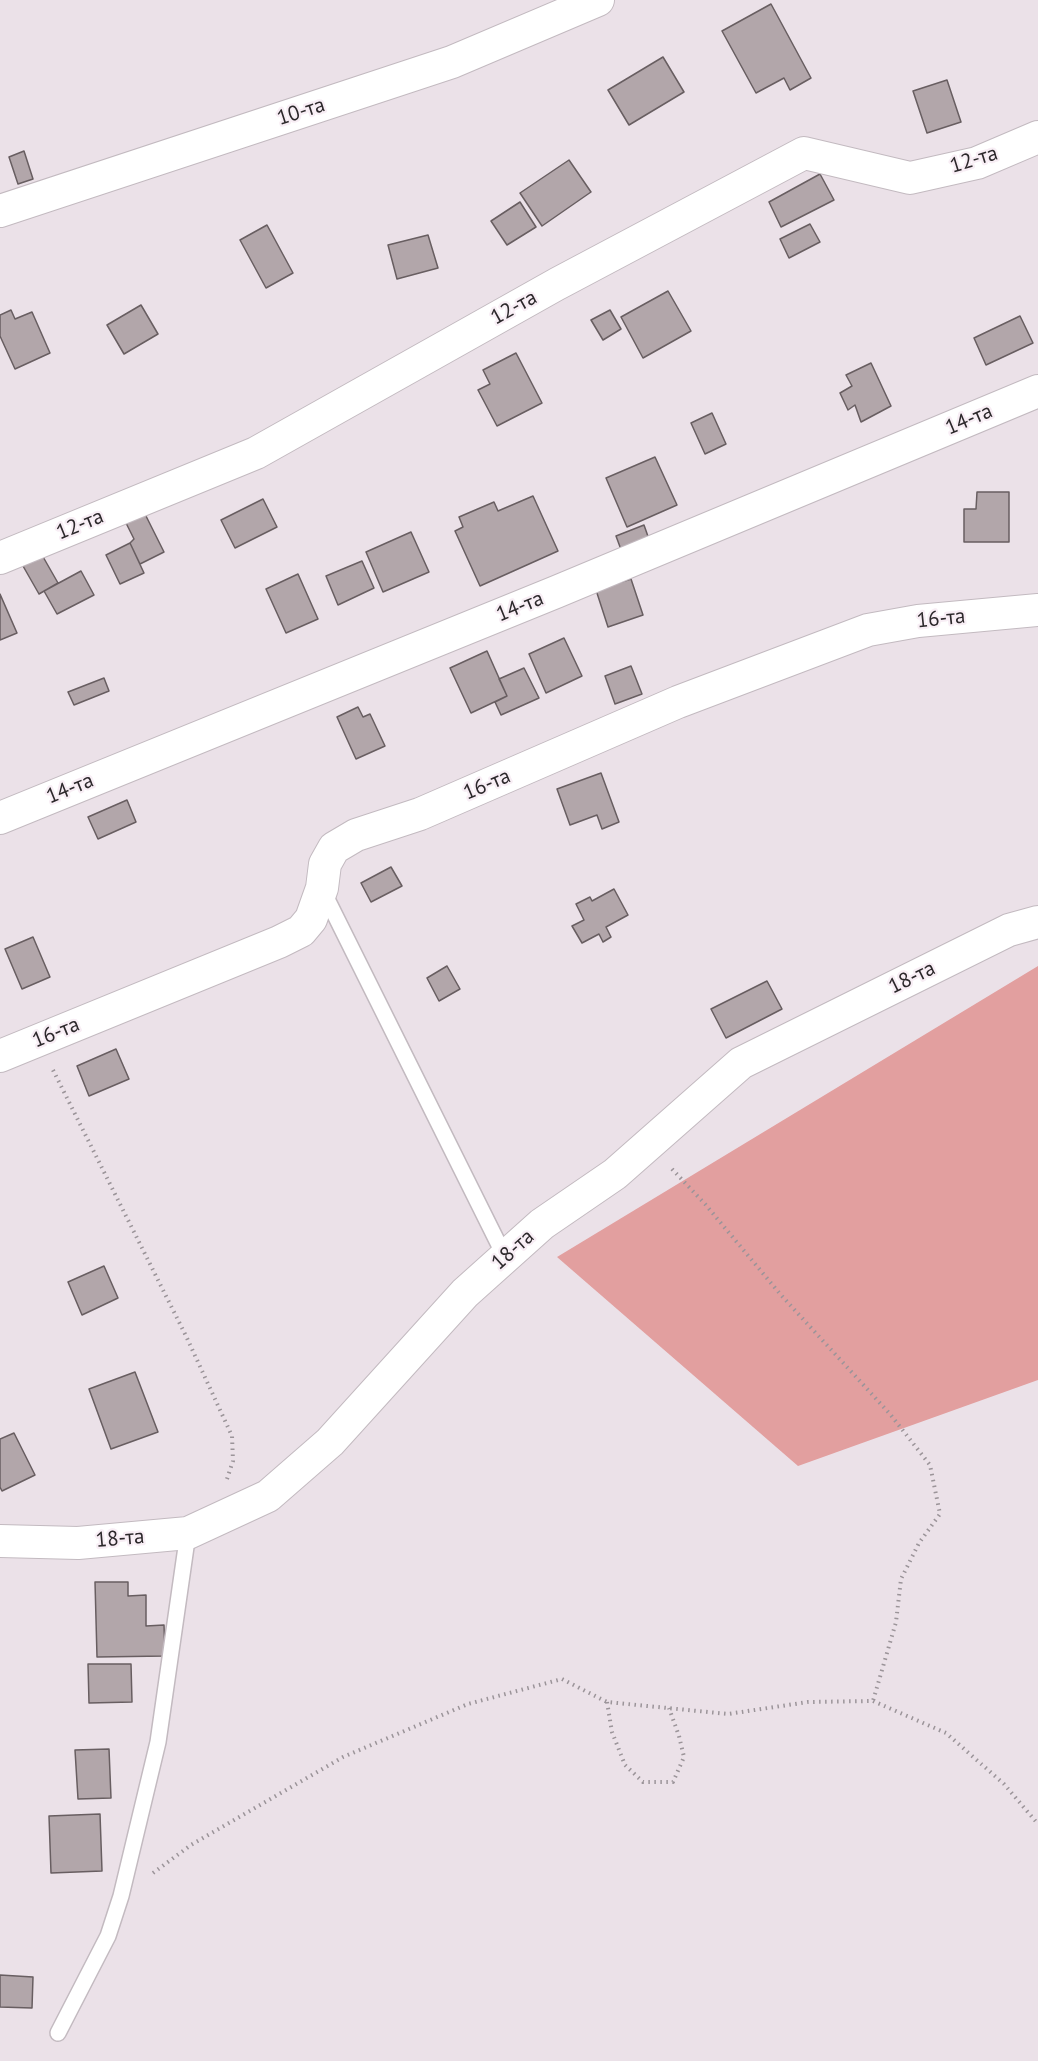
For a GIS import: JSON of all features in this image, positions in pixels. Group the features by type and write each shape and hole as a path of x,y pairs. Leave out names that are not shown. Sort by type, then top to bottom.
{"street":[{"name":"10-та","path":"0,212 452,62 598,0"},
{"name":"12-та","path":"0,558 256,453 557,284 804,153 910,178 976,163 1038,137"},
{"name":"14-та","path":"0,818 556,592 1038,391"},
{"name":"16-та","path":"0,1056 301,931 311,919 322,888 325,864 333,848 356,835 420,814 678,702 868,630 918,621 1038,610"},
{"name":"18-та","path":"0,1541 78,1543 201,1527 268,1496 330,1442 465,1293 542,1224 615,1174 741,1063 1028,928"}],"lane":[{"path":"322,888 506,1257"},
{"path":"58,2033 108,1936 121,1896 158,1742 201,1527"}],"path":[{"path":"38,1040 186,1336 232,1436 233,1461 201,1527"},
{"path":"649,1144 705,1204 781,1295 890,1414 930,1465 940,1514 918,1543 901,1579 896,1622 873,1701"},
{"path":"121,1896 191,1845 343,1757 468,1704 562,1679 607,1702 728,1714 808,1702 873,1701 946,1734 1004,1784 1038,1824"},
{"path":"607,1702 612,1732 625,1765 642,1782 674,1782 684,1757 669,1708"}],"shaded area":[{"path":"1038,966 1038,1380 798,1466 557,1257"}],"building":[{"path":"771,4 811,78 790,90 784,78 756,93 722,31"},
{"path":"663,57 684,92 629,125 608,90"},
{"path":"947,80 961,122 927,133 913,91"},
{"path":"24,151 33,179 18,184 9,157"},
{"path":"569,160 591,192 542,226 520,193"},
{"path":"820,174 834,200 781,227 769,202"},
{"path":"520,202 536,227 507,245 491,221"},
{"path":"810,224 820,242 789,258 780,239"},
{"path":"267,225 293,273 266,288 240,240"},
{"path":"428,235 438,268 397,279 388,245"},
{"path":"668,291 691,331 643,358 621,317"},
{"path":"141,305 158,334 124,354 107,325"},
{"path":"11,310 15,319 32,312 50,353 15,369 0,336 0,315"},
{"path":"610,310 621,329 603,340 591,320"},
{"path":"1020,316 1033,343 986,365 974,338"},
{"path":"516,353 542,403 497,426 478,390 490,384 483,370"},
{"path":"871,363 891,406 861,422 855,405 848,410 840,393 852,386 846,375"},
{"path":"712,413 726,444 705,454 691,423"},
{"path":"655,457 677,505 627,527 606,478"},
{"path":"977,492 1009,492 1009,542 964,542 964,509 976,509"},
{"path":"533,496 558,551 480,586 455,531 463,527 459,517 494,502 498,511"},
{"path":"263,499 277,527 235,548 221,520"},
{"path":"144,512 164,552 140,564 130,543 134,539 125,521"},
{"path":"644,525 651,545 623,555 616,536"},
{"path":"411,532 429,572 383,592 366,552"},
{"path":"130,543 144,573 120,584 106,555"},
{"path":"42,555 58,583 39,594 23,566"},
{"path":"362,561 374,588 338,605 326,576"},
{"path":"81,571 94,595 57,614 44,591"},
{"path":"298,574 318,619 286,633 266,589"},
{"path":"631,579 643,615 608,627 596,590"},
{"path":"0,594 17,633 0,640"},
{"path":"564,638 582,676 546,693 529,654"},
{"path":"487,651 507,696 471,713 450,668"},
{"path":"631,666 642,694 615,704 605,676"},
{"path":"524,668 539,698 501,715 495,702 507,696 499,679"},
{"path":"104,678 109,691 74,705 68,692"},
{"path":"358,707 363,717 370,714 385,746 356,759 337,717"},
{"path":"601,773 619,822 602,829 597,815 570,825 557,789"},
{"path":"127,800 136,822 98,839 88,817"},
{"path":"391,867 402,886 371,902 361,883"},
{"path":"614,889 628,915 606,927 611,937 603,942 599,934 582,943 572,926 584,920 576,904 590,897 592,901"},
{"path":"33,937 50,977 22,989 5,949"},
{"path":"447,966 460,989 439,1001 427,978"},
{"path":"767,981 782,1009 726,1038 711,1009"},
{"path":"116,1049 129,1079 89,1096 77,1066"},
{"path":"104,1266 118,1298 82,1315 68,1282"},
{"path":"135,1372 158,1432 111,1449 89,1389"},
{"path":"14,1433 35,1475 2,1491 0,1487 0,1439"},
{"path":"95,1582 128,1582 128,1596 146,1595 146,1626 164,1625 165,1656 97,1657"},
{"path":"88,1664 131,1664 132,1702 89,1703"},
{"path":"109,1749 111,1798 78,1799 75,1750"},
{"path":"100,1814 102,1871 51,1873 49,1816"},
{"path":"0,1975 33,1977 32,2008 0,2007"}]}
